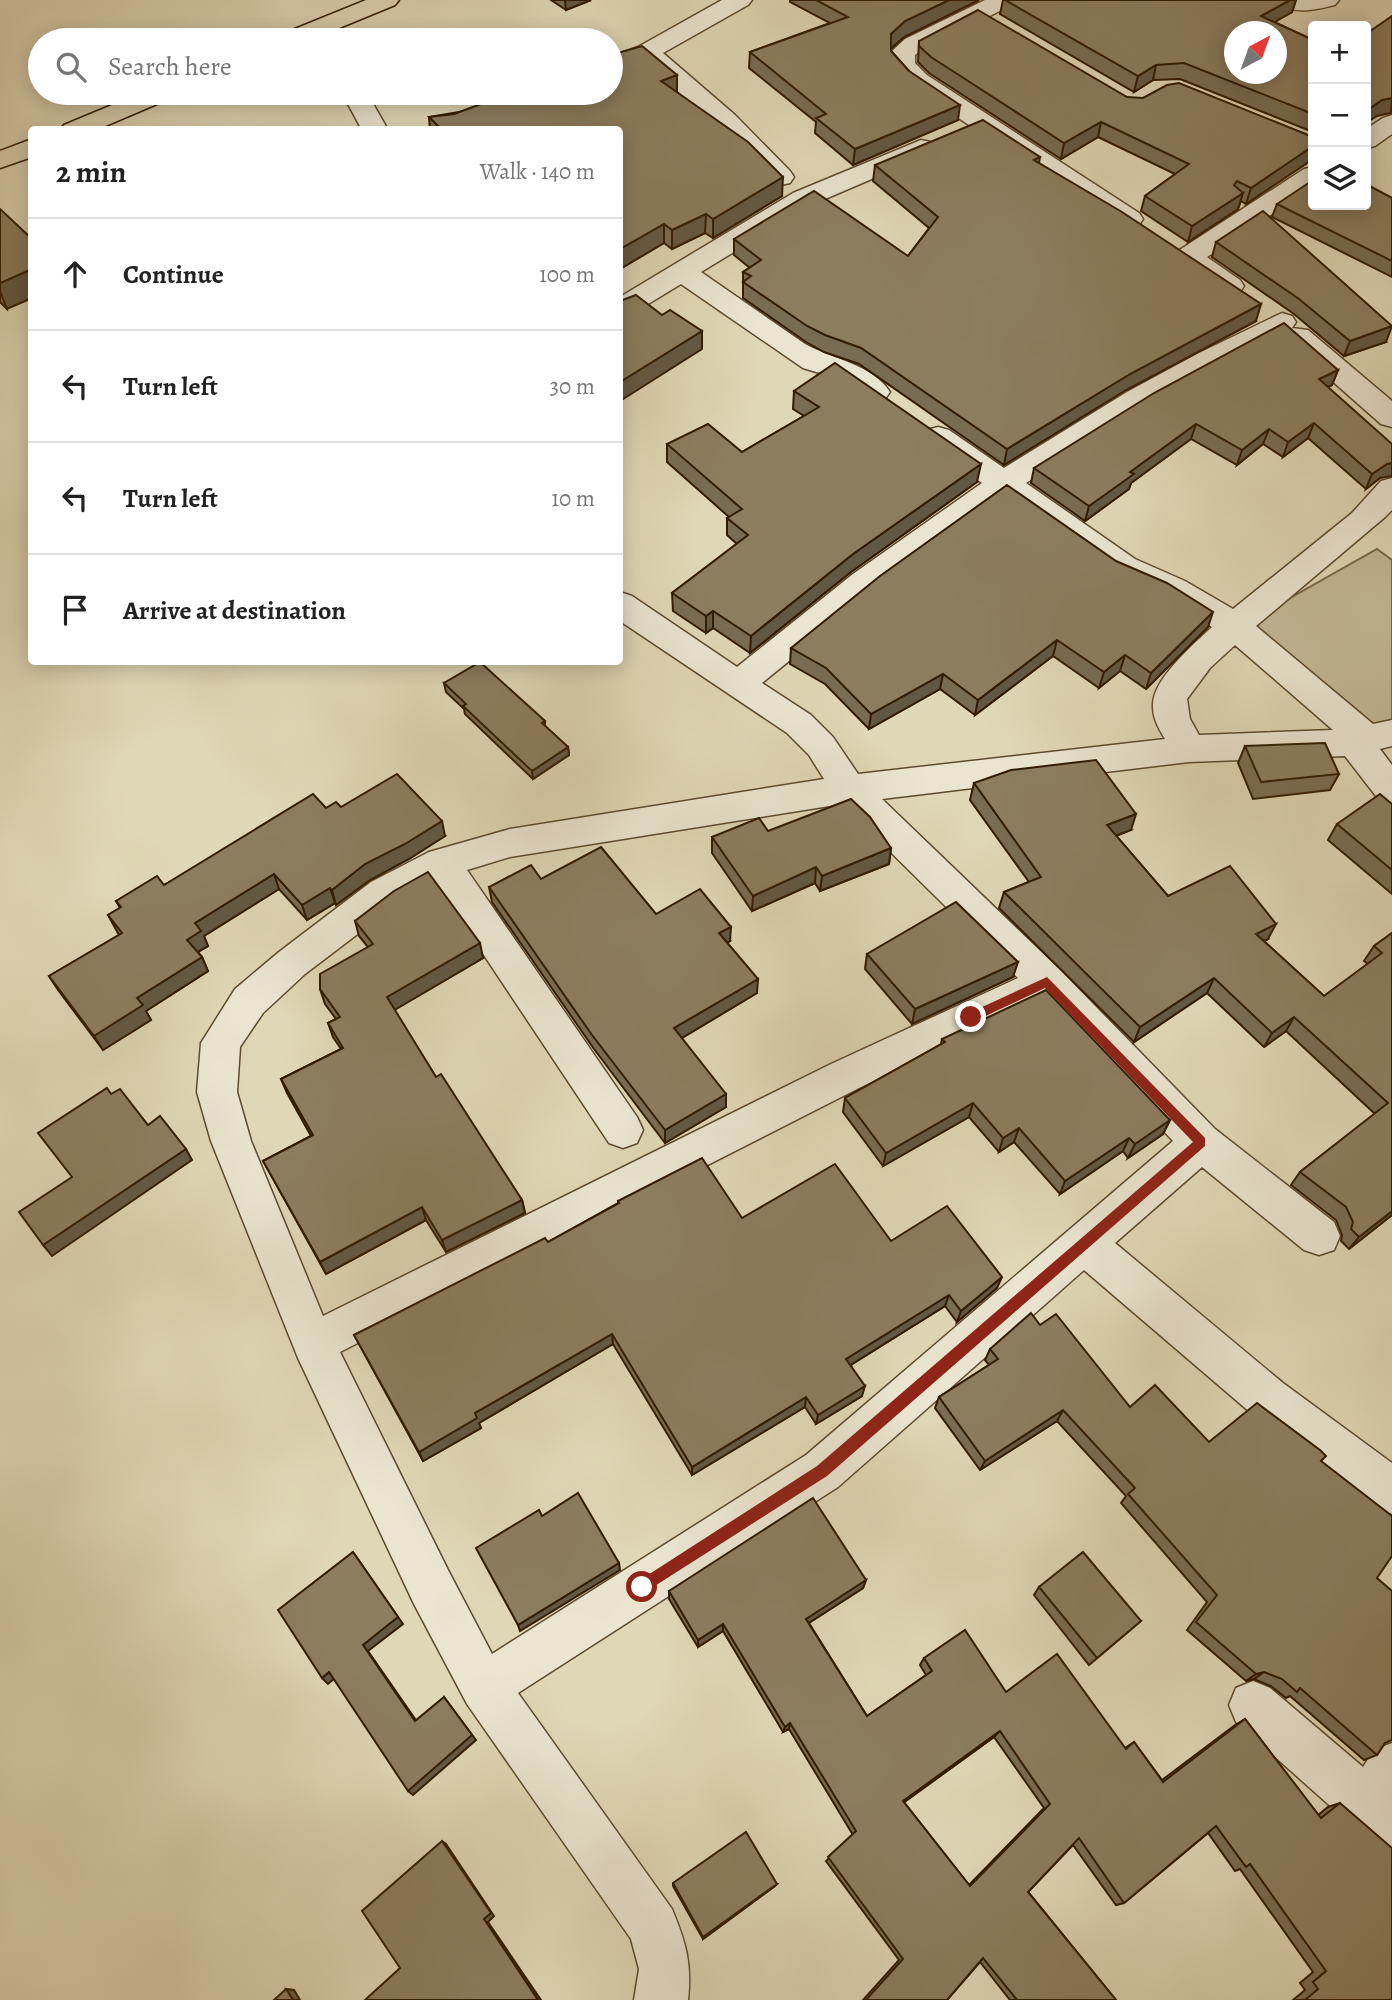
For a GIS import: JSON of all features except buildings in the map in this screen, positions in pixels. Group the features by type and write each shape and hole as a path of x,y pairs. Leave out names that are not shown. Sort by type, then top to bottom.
{"main road":[{"path":"331,28 387,0"},
{"path":"83,126 133,105"},
{"path":"0,160 28,149"}],"street":[{"path":"623,61 647,52 740,0"},
{"path":"1004,0 914,44 903,52 904,65 918,80 1264,310 1392,416"},
{"path":"1291,0 1302,4 1327,0"},
{"path":"977,12 999,26"},
{"path":"647,52 726,120 802,199"},
{"path":"361,105 373,126"},
{"path":"623,307 802,199 981,122"},
{"path":"1371,137 1392,123"},
{"path":"1169,245 1308,177"},
{"path":"681,272 795,351 813,361 843,370 1124,566 1174,589 1235,626 1371,738 1392,790"},
{"path":"737,685 922,538 1150,389 1264,310"},
{"path":"1189,748 1173,723 1171,698 1179,681 1235,626 1366,519 1392,489"},
{"path":"623,606 737,685 799,724 821,746 849,789 1047,982 1201,1142 1319,1236"},
{"path":"661,2000 665,1969 654,1927 484,1687 425,1575 313,1343 231,1141 217,1092 221,1043 249,1000 384,893 442,862 510,843 849,789 1027,770 1189,748 1371,738"},
{"path":"442,862 623,1130"},
{"path":"313,1343 845,1076 1047,982"},
{"path":"484,1687 822,1471 1201,1142"},
{"path":"1084,1244 1267,1398 1392,1491"},
{"path":"1253,1705 1384,1800"}],"shaded area":[{"path":"1377,549 1392,560 1392,730 1375,736 1246,623"}],"route":[{"path":"642,1587 822,1471 1201,1142 1047,982 971,1017"}]}
